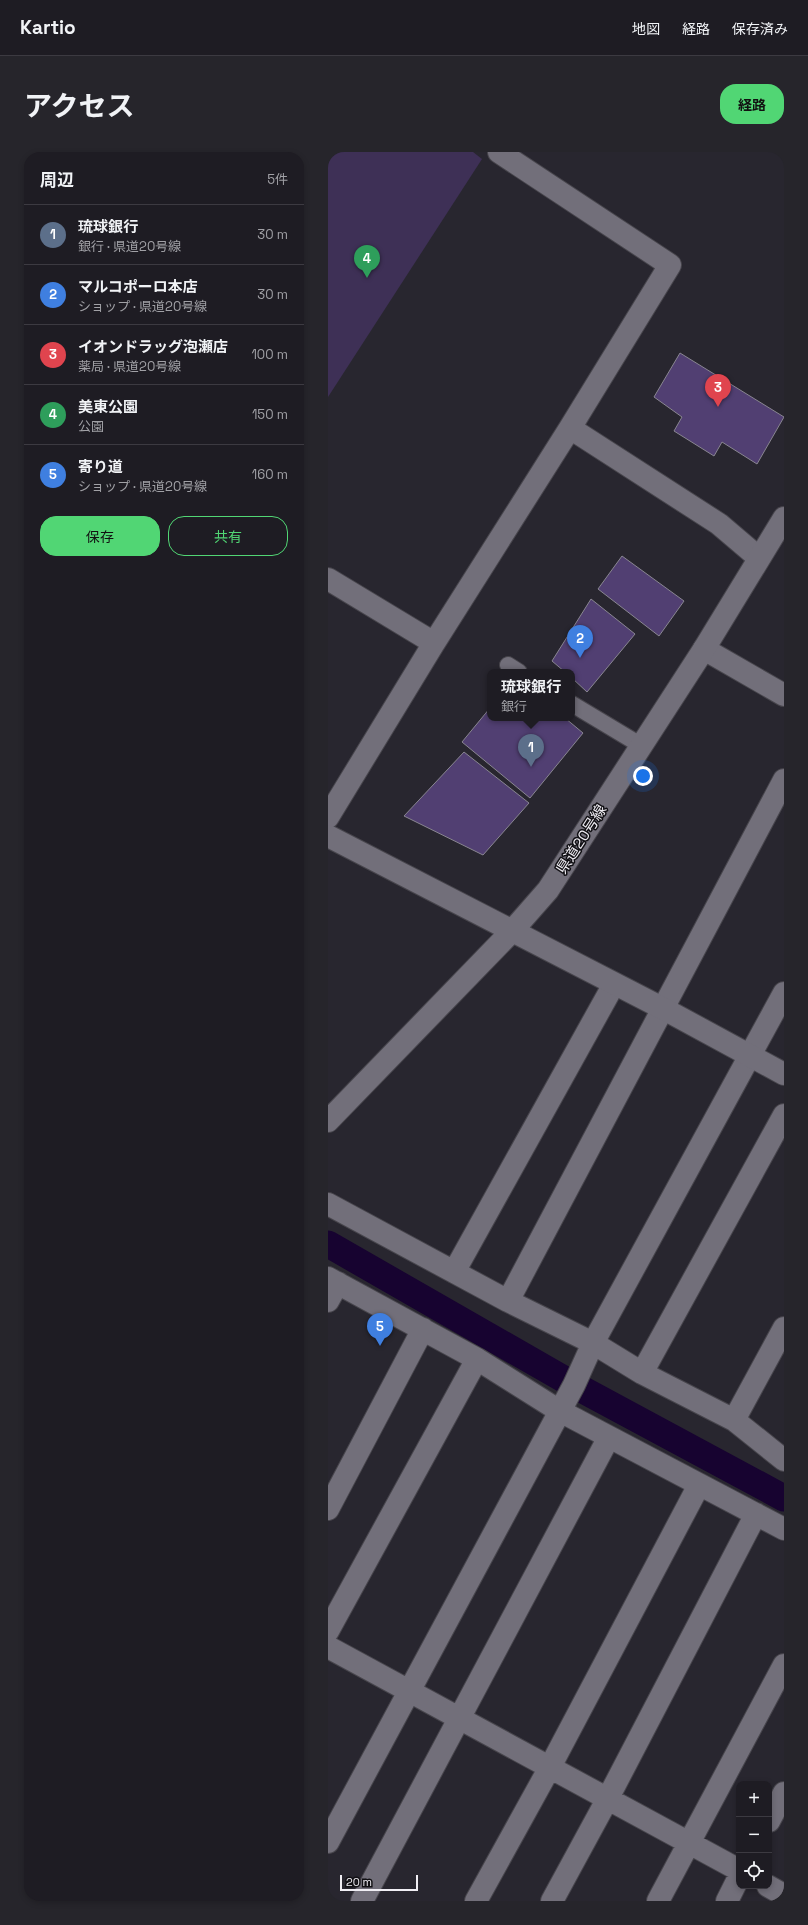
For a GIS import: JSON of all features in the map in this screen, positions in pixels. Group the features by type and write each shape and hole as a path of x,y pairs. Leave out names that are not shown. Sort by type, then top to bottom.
{"street":[{"path":"328,817 434,643 570,428 670,265 499,152"},
{"path":"570,428 719,524 759,558"},
{"name":"県道20号線","path":"328,1121 512,931 548,890 704,649 784,518"},
{"path":"328,579 434,643"},
{"path":"704,649 784,695"},
{"path":"508,1301 784,780"},
{"path":"328,836 664,1009 750,1057 784,1074"},
{"path":"454,1272 614,984"},
{"path":"328,1842 558,1410 574,1385 593,1343 784,993"},
{"path":"642,1373 784,1115"},
{"path":"328,1204 508,1301 593,1343 642,1373 734,1420 784,1460"},
{"path":"331,1288 423,1329 477,1359 558,1410 784,1529"},
{"path":"734,1420 784,1328"},
{"path":"328,1509 423,1329"},
{"path":"328,1631 477,1359"},
{"path":"362,1901 609,1437"},
{"path":"476,1901 550,1767 699,1485"},
{"path":"552,1901 608,1798 756,1514"},
{"path":"328,1648 736,1868"},
{"path":"658,1901 784,1665"},
{"path":"771,1817 784,1793"},
{"path":"727,1901 736,1883"},
{"path":"772,1888 784,1894"}],"lane":[{"path":"575,706 642,746"}],"shaded area":[{"path":"328,152 473,152 482,159 328,397"}],"building":[{"path":"680,353 784,417 757,464 722,442 714,456 674,431 682,417 654,397"},
{"path":"622,556 684,601 659,636 598,589"},
{"path":"591,599 635,634 587,692 575,681 575,669 561,669 552,661"},
{"path":"487,712 487,721 569,721 583,733 530,798 462,742"},
{"path":"464,752 529,803 483,855 404,816"}],"waterway":[{"path":"328,1244 574,1385 784,1498"}],"place":[{"name":"美東公園","path":"367,278"},
{"name":"イオンドラッグ泡瀬店","path":"718,407"},
{"name":"マルコポーロ本店","path":"580,658"},
{"name":"琉球銀行","path":"531,767"},
{"name":"寄り道","path":"380,1346"}]}
